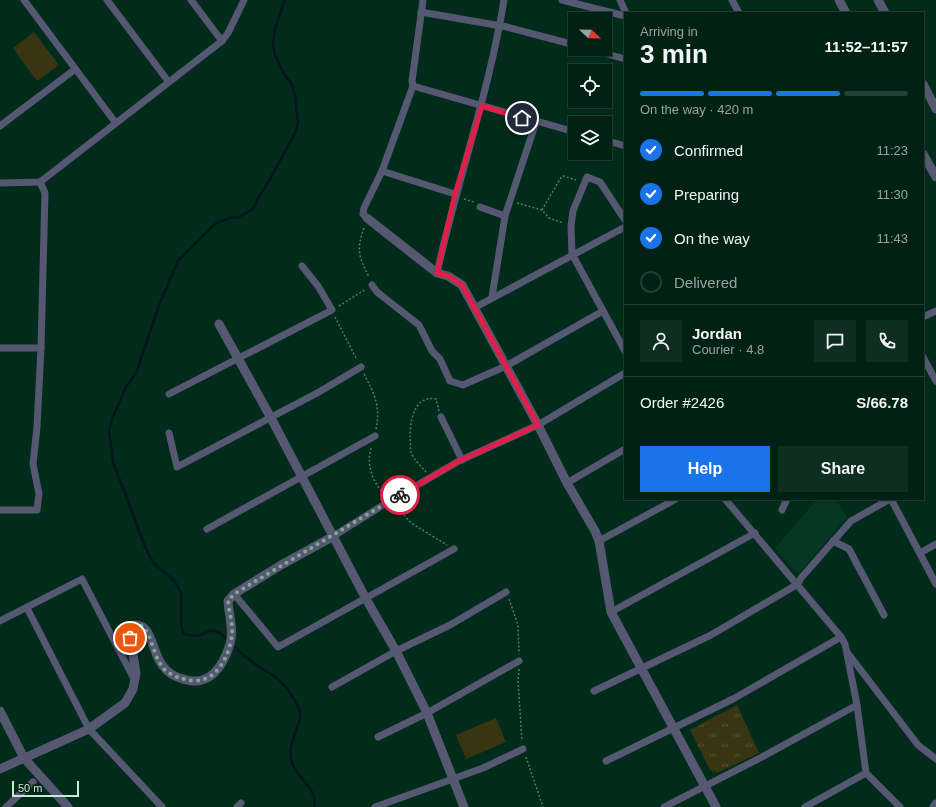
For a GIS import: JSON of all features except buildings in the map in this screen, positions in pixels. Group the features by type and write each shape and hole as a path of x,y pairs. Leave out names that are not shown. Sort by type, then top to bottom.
{"street":[{"path":"24,0 74,70 115,122"},
{"path":"107,0 168,81"},
{"path":"191,0 222,41"},
{"path":"0,184 40,182 115,122 222,41 228,33 244,0"},
{"path":"423,0 412,81 414,86 382,171 364,208 363,214 437,273 448,276 462,285 538,425 567,483 595,531 599,541 611,612 716,807"},
{"path":"437,273 455,194 482,106 500,26 504,0"},
{"path":"562,0 624,16"},
{"path":"620,0 626,12"},
{"path":"732,0 738,12"},
{"path":"840,0 846,12"},
{"path":"878,0 884,12"},
{"path":"421,12 507,26 568,43"},
{"path":"612,55 624,59"},
{"path":"0,126 74,70"},
{"path":"414,86 568,130"},
{"path":"924,86 936,109"},
{"path":"492,297 505,216 536,122"},
{"path":"612,142 624,146"},
{"path":"924,156 936,177"},
{"path":"382,171 455,194"},
{"path":"624,218 600,182 586,176 577,199 571,226 572,254 624,349"},
{"path":"0,510 37,510 39,494 33,464 37,428 41,348 45,193 40,182"},
{"path":"480,207 505,216"},
{"path":"474,308 572,254 624,228"},
{"path":"169,394 238,360 332,310 318,286 302,266"},
{"path":"372,285 377,292 419,325 432,351 440,359 450,381 462,386 506,366 603,310"},
{"path":"924,317 936,311"},
{"path":"219,324 271,418 332,537 396,651 427,714 464,807"},
{"path":"0,348 41,348"},
{"path":"924,359 936,381"},
{"path":"169,433 177,468 271,418 361,367"},
{"path":"0,769 88,729 125,703 135,681 136,667 129,632 135,625 143,626 146,630 156,656 171,674 194,682 207,679 214,674 226,657 232,632 228,601 234,594 281,565 332,537 388,502 462,460 538,425 624,374"},
{"path":"441,417 462,460"},
{"path":"207,529 375,436"},
{"path":"567,483 624,451"},
{"path":"599,541 674,500"},
{"path":"726,500 841,637 846,651 857,705 866,774 900,807"},
{"path":"782,510 787,500"},
{"path":"594,691 711,635 798,584 801,578 851,521 888,500"},
{"path":"891,500 936,584"},
{"path":"611,612 755,533"},
{"path":"833,541 849,549 884,615"},
{"path":"920,553 936,544"},
{"path":"234,594 278,647 454,549"},
{"path":"0,621 82,579 135,681"},
{"path":"332,687 396,651 450,625 506,592"},
{"path":"27,608 88,729 162,807"},
{"path":"606,761 733,699 841,637"},
{"path":"846,651 918,745 936,759"},
{"path":"378,737 427,714 519,661"},
{"path":"664,807 760,758 857,705"},
{"path":"0,711 24,758 68,807"},
{"path":"375,807 453,780 523,749"},
{"path":"805,807 866,774"},
{"path":"6,807 34,782"}],"path":[{"path":"542,210 549,201 555,187 563,176 584,182"},
{"path":"455,194 476,203 480,207"},
{"path":"510,202 542,210 549,218 571,226"},
{"path":"332,310 372,285 360,258 360,241 367,218"},
{"path":"431,478 411,452 410,430 412,412 418,405 432,398 436,399 441,417"},
{"path":"506,592 518,625 519,706 523,749 543,807"}],"shaded area":[{"path":"817,500 838,500 847,517 798,574 775,548"}],"green space":[{"path":"34,32 59,65 37,81 13,48"},
{"path":"737,705 759,753 717,773 710,770 690,730"},
{"path":"496,718 506,742 466,759 456,735"}],"waterway":[{"path":"228,640 220,633 210,630 197,636 183,633 181,624 181,593 175,582 153,562 146,549 113,462 109,431 112,419 126,387 136,373 160,303 178,261 215,224 229,218 239,217 253,209 295,133 298,123 295,96 291,82 285,76 275,55 273,44 275,29 285,0"},
{"path":"233,645 242,654 278,679 284,685 297,705 300,711 300,718 292,741 291,759 296,770 314,796 314,807"}],"way so far":[{"path":"130,638 129,632 132,627 135,625 143,626 151,640 156,656 168,672 188,681 194,682 207,679 221,666 229,648 232,624 228,601 234,594 281,565 332,537 400,495"}],"route":[{"path":"400,495 459,461 538,425 462,285 448,276 437,273 455,194 482,106 522,118"}]}
